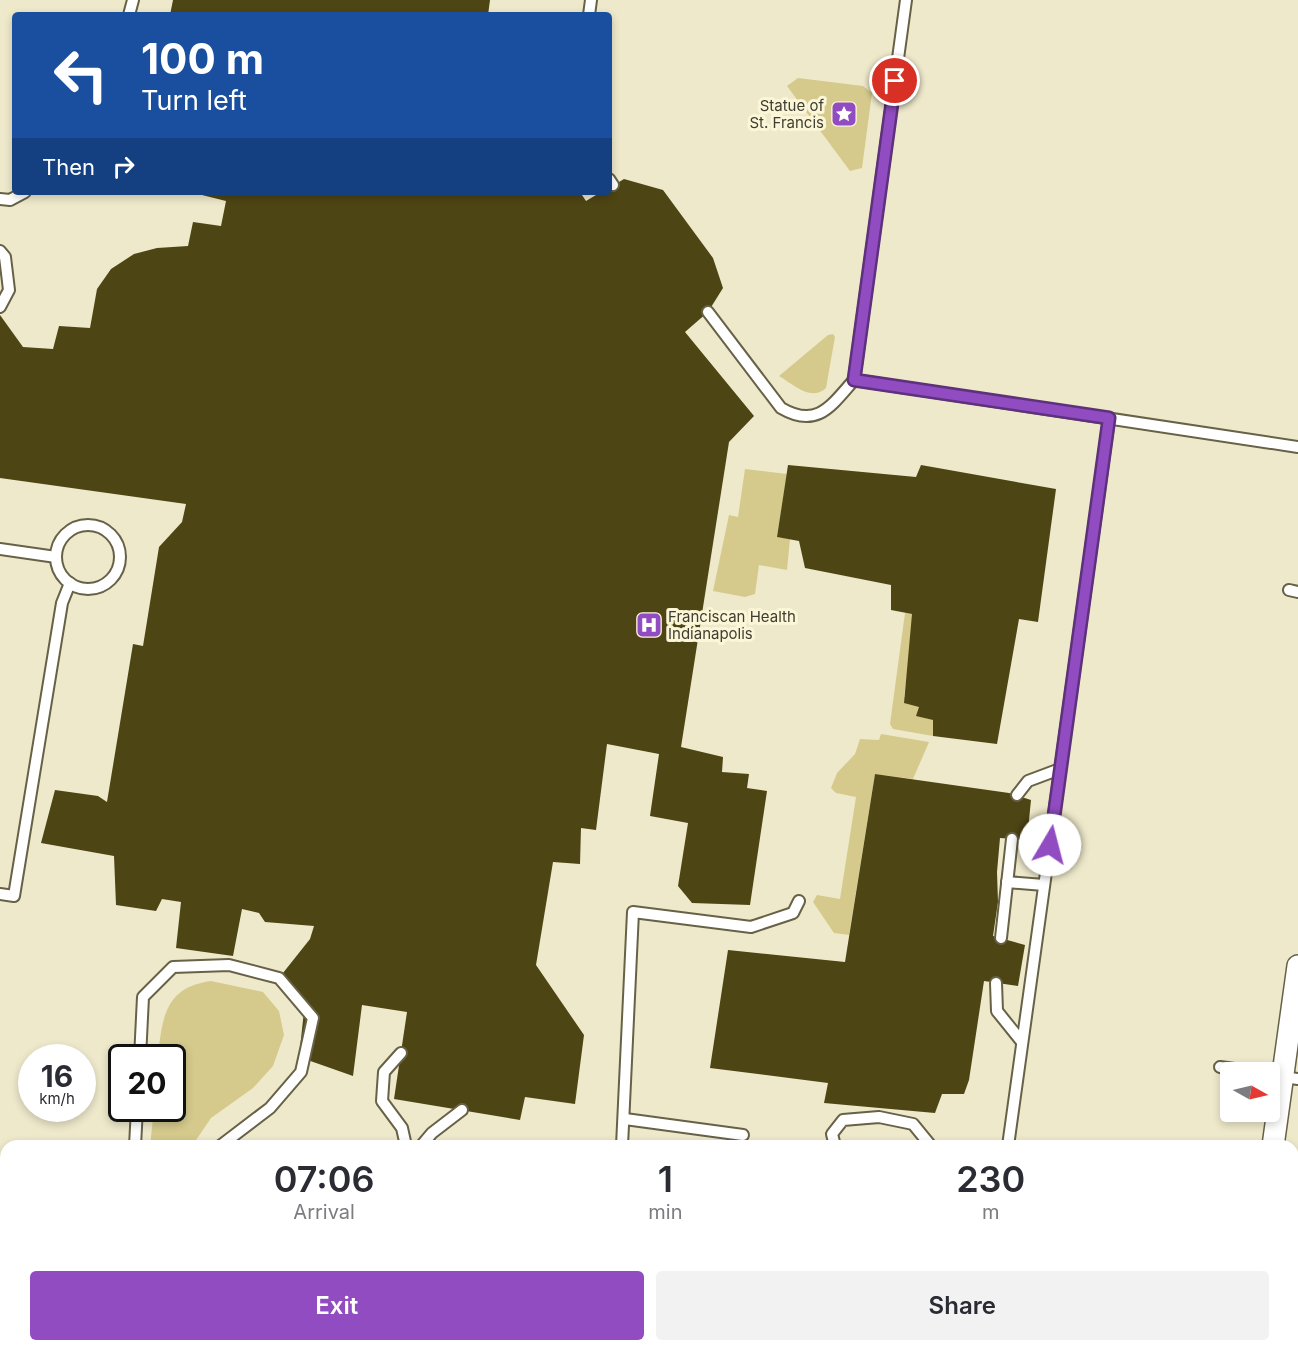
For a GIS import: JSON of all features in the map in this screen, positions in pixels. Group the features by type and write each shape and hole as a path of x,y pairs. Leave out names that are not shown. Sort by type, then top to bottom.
{"street":[{"path":"1274,1140 1298,966"}],"lane":[{"path":"708,312 781,408 795,416 807,418 820,414 854,380 906,0"},
{"path":"0,199 10,200 19,195"},
{"path":"0,251 5,257 9,290 0,307"},
{"path":"854,380 1298,447"},
{"path":"1009,1140 1109,418"},
{"path":"80,525 101,527 116,541 119,562 109,580 90,588 70,583 62,576 56,557 63,537 80,525"},
{"path":"0,549 56,557"},
{"path":"0,894 14,896 62,603 70,583"},
{"path":"1017,795 1028,781 1060,769"},
{"path":"1000,938 1012,839"},
{"path":"1007,882 1044,885"},
{"path":"623,1140 633,912 751,927 794,913 799,901"},
{"path":"140,1044 142,997 173,967 229,965 279,978 313,1018 301,1072 270,1108 228,1140"},
{"path":"996,983 997,1011 1023,1042"},
{"path":"401,1053 384,1072 382,1101 402,1128 405,1140"},
{"path":"426,1140 462,1110"},
{"path":"834,1140 832,1134 843,1120 879,1118 913,1124 926,1140"},
{"path":"625,1119 743,1135"},
{"path":"135,1140 136,1122"}],"shaded area":[{"path":"798,78 863,86 872,93 862,168 850,171 787,86"},
{"path":"833,334 835,337 826,388 820,392 808,393 779,376 828,335"},
{"path":"745,469 787,474 777,537 790,539 787,570 759,565 755,594 745,597 713,591 729,515 738,517"},
{"path":"905,613 915,614 904,697 919,701 919,716 933,720 933,736 893,729 890,724"},
{"path":"881,734 929,742 913,779 875,774 849,935 834,933 813,902 817,895 840,899 856,797 836,793 831,788 837,773 855,754 860,739 879,740"},
{"path":"211,981 263,992 279,1011 284,1035 273,1066 253,1088 211,1118 196,1140 151,1140 153,1122 186,1122 186,1044 160,1044 164,1017 175,997 196,984"}],"building":[{"path":"173,0 490,0 488,12 171,12"},
{"name":"Franciscan Health Indianapolis","path":"624,179 663,190 713,258 723,288 708,312 685,332 754,416 729,442 681,747 723,757 722,772 749,774 747,788 767,791 750,905 692,903 678,886 688,823 650,816 659,754 607,744 596,830 581,828 580,864 553,862 536,965 584,1035 575,1104 525,1097 520,1120 394,1099 407,1012 362,1005 353,1076 299,1057 304,1011 279,978 310,939 314,926 265,922 259,913 242,909 233,956 176,948 181,902 162,899 156,911 116,905 114,856 41,843 55,790 98,796 107,802 133,644 143,646 159,547 182,522 186,504 0,478 0,315 23,347 53,349 59,326 90,328 97,289 111,269 134,254 157,248 188,246 193,222 221,226 226,201 202,195 582,195 586,201 596,195 612,195 612,186"},
{"name":"Franciscan Health Indianapolis","path":"788,465 916,477 921,465 1056,489 1038,622 1019,619 997,744 933,736 933,720 916,716 919,707 904,703 912,614 891,610 891,585 805,568 799,541 777,537"},
{"path":"875,774 1009,793 1031,800 1027,840 1000,838 997,872 998,902 993,936 1025,945 1018,986 984,981 969,1080 964,1094 942,1094 935,1113 824,1103 828,1083 710,1068 728,950 845,962"}],"place":[{"name":"Statue of St. Francis","path":"844,114"},
{"name":"Franciscan Health Indianapolis","path":"649,625"}],"route":[{"path":"895,81 854,380 1109,418 1050,845"}]}
